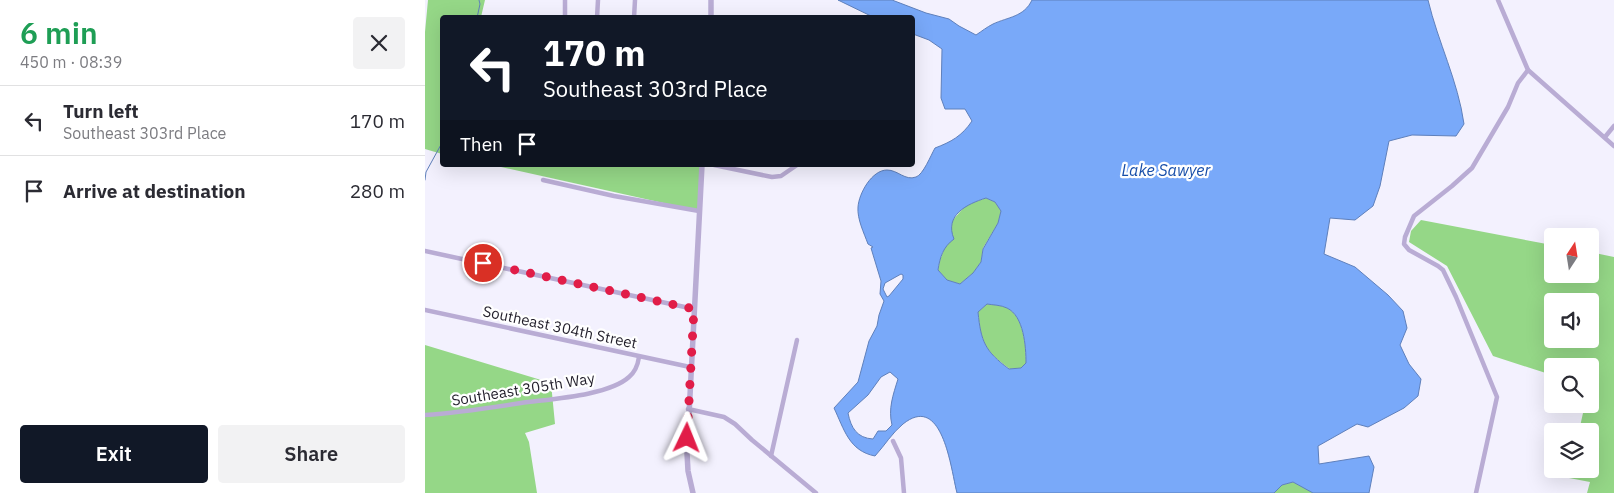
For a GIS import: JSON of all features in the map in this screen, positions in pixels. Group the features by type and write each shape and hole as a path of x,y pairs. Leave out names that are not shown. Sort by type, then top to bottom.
{"street":[{"path":"565,0 565,15"},
{"path":"597,15 598,0"},
{"path":"634,15 635,0"},
{"path":"711,0 711,15"},
{"path":"1498,0 1528,70 1614,146"},
{"path":"1475,493 1497,397 1443,270 1409,250 1404,244 1407,230 1414,216 1472,168 1508,107 1518,83 1528,70"},
{"path":"1605,138 1614,126"},
{"path":"693,493 687,463 688,409 702,167"},
{"path":"722,167 765,177 781,176 794,167"},
{"path":"543,180 614,196 699,211"},
{"path":"425,251 694,309"},
{"name":"Southeast 304th Street","path":"425,310 690,367"},
{"path":"771,456 797,340"},
{"name":"Southeast 305th Way","path":"425,415 569,397 609,388 629,377 637,367 639,357"},
{"path":"688,409 724,417 735,424 816,493"},
{"path":"893,441 901,458 905,483 904,493"}],"green space":[{"path":"428,0 485,0 481,15 440,15 440,153 425,149 425,32"},
{"path":"501,167 702,167 699,211"},
{"path":"986,198 995,202 1001,211 998,223 983,248 981,262 973,273 960,284 947,280 938,270 951,231 952,221 966,205"},
{"path":"1421,220 1544,243 1544,283 1599,283 1599,254 1614,257 1614,493 1587,493 1590,482 1569,478 1599,478 1599,423 1581,423 1583,413 1599,413 1599,358 1544,358 1544,372 1493,356 1447,266 1409,242 1411,231"},
{"path":"987,304 1007,308 1017,318 1023,332 1025,349 1026,363 1021,368 1010,369 995,357 986,345 981,331 978,312"},
{"path":"425,345 551,383 555,424 525,433 529,442 537,493 425,493"},
{"path":"1293,482 1313,493 1274,493 1282,485"}],"water":[{"name":"Lake Sawyer","path":"838,0 892,0 926,13 949,19 976,35 993,24 1025,10 1032,0 1428,0 1453,77 1464,124 1456,136 1412,135 1389,141 1380,186 1373,206 1355,220 1330,218 1324,254 1355,267 1388,295 1403,311 1407,328 1400,345 1409,364 1421,379 1418,396 1404,408 1368,427 1357,424 1318,446 1319,464 1369,456 1374,467 1369,493 1313,493 1293,482 1282,485 1274,493 957,493 943,438 936,426 927,418 917,417 903,424 875,456 866,453 853,444 848,438 834,408 858,382 869,341 877,326 884,301 880,294 881,281 871,248 873,247 868,244 861,226 858,207 861,195 871,178 881,171 891,170 908,178 919,175 935,148 956,138 972,121 965,109 945,109 941,98 942,49 929,40 915,35 915,15 869,15","holes":["986,198 995,202 1001,211 998,223 983,249 981,262 973,273 960,284 947,280 938,270 947,245 954,239 952,223 959,212 965,207","901,274 903,279 887,297 883,289 885,283","987,304 1007,308 1017,318 1023,332 1025,349 1026,363 1021,368 1009,369 989,351 981,331 978,312","890,372 898,379 891,408 892,425 886,431 878,431 873,439 863,437 853,428 848,413 868,395 881,377"]}],"waterway":[{"path":"478,15 479,0"},
{"path":"425,180 426,172 440,146"}],"route":[{"path":"483,263 694,309 687,438"}]}
